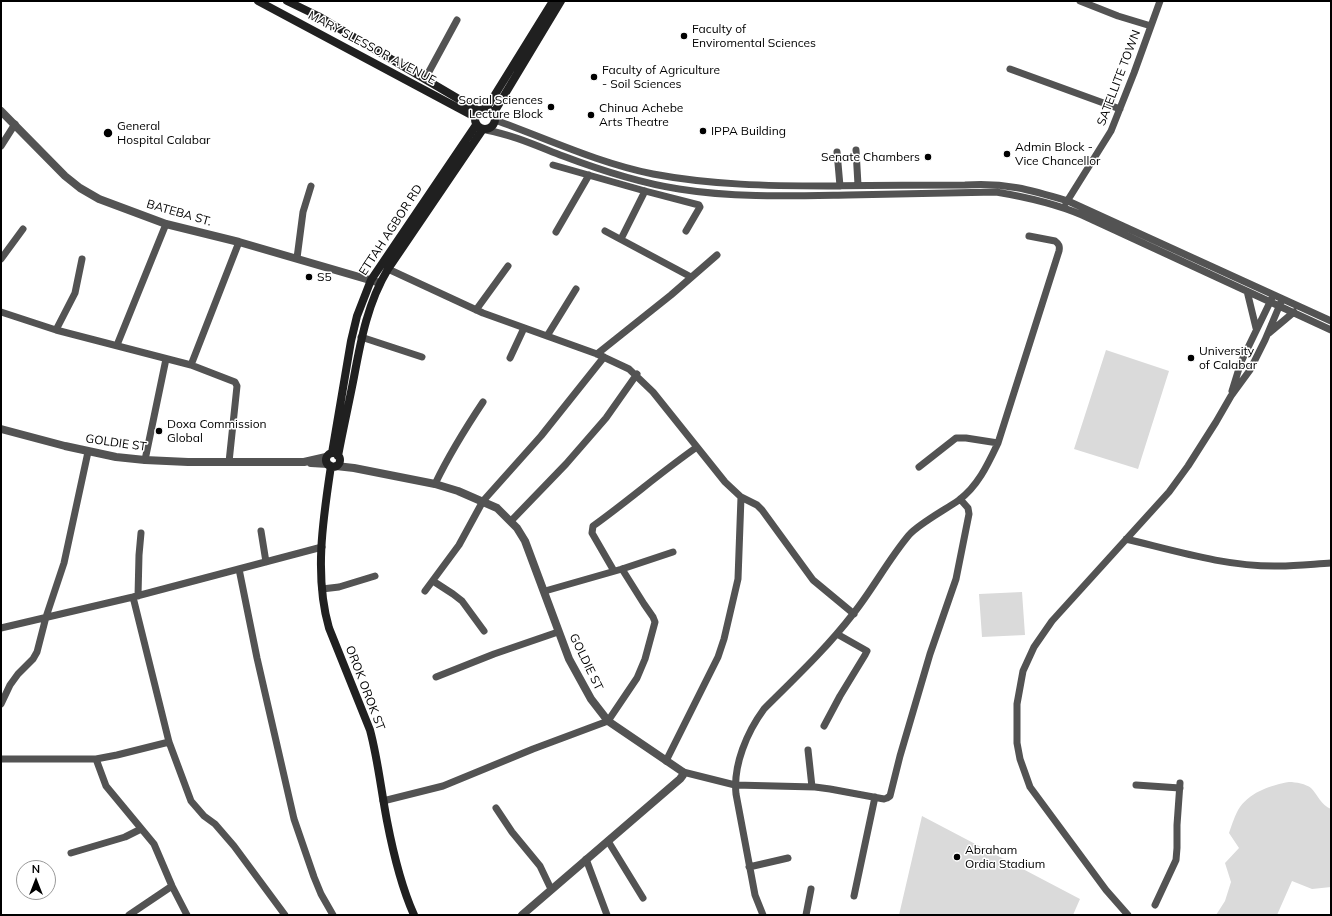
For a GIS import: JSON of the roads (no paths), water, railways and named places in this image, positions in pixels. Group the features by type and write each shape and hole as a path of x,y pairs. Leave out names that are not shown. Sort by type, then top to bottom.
{"main road":[{"name":"MARY SLESSOR AVENUE","path":"258,1 481,120"},
{"name":"MARY SLESSOR AVENUE","path":"287,1 318,16 425,79 481,120"},
{"path":"481,120 553,1"},
{"path":"481,120 492,126 494,117 561,1"},
{"path":"481,120 494,117"},
{"name":"ETTAH AGBOR RD","path":"333,460 361,337 371,304 380,283 481,120"},
{"name":"ETTAH AGBOR RD","path":"333,460 351,341 357,316 371,280 481,120"},
{"name":"OROK OROK ST","path":"333,460 327,490 322,547 322,589 324,612 370,730 374,744 387,822 397,864 414,915"}],"street":[{"path":"1080,1 1118,16 1151,26"},
{"name":"SATELLITE TOWN","path":"1066,204 1111,131 1160,1"},
{"path":"425,79 458,20"},
{"path":"1010,69 1120,109"},
{"name":"BATEBA ST.","path":"1,111 65,176 80,188 99,199 166,224 239,242 380,283"},
{"path":"494,117 588,156 652,174 682,179 738,184 840,186 986,184 1008,185 1029,189 1066,204 1281,302 1331,321"},
{"path":"481,120 502,132 564,156 631,178 679,189 719,194 770,197 996,192 1066,204 1247,291 1272,298"},
{"path":"1,146 15,124"},
{"path":"856,150 858,186"},
{"path":"837,152 840,186"},
{"path":"553,165 700,205 686,231"},
{"path":"556,232 589,175"},
{"path":"297,258 303,212 311,186"},
{"path":"621,239 646,191"},
{"path":"118,345 166,224"},
{"path":"1,259 23,229"},
{"path":"605,231 691,277"},
{"path":"763,915 755,895 735,785 742,754 755,720 764,709 825,648 854,614 911,534 960,499 976,483 986,468 998,443 1060,248 1055,241 1029,236"},
{"path":"191,365 239,242"},
{"path":"425,591 459,545 483,501 540,436 601,355 717,255"},
{"path":"56,330 75,292 82,259"},
{"path":"476,310 508,266"},
{"path":"388,269 476,310 601,355 636,374 653,392 725,482 741,496 757,505 762,510 813,580 854,614"},
{"path":"547,336 576,289"},
{"path":"1247,291 1256,328"},
{"path":"1231,396 1236,375 1256,328 1272,298"},
{"path":"1281,302 1294,312 1331,330"},
{"path":"1128,915 1106,890 1030,787 1020,759 1016,728 1023,671 1034,646 1052,621 1174,485 1216,422 1231,396 1250,370 1281,302"},
{"path":"1,312 56,330 191,365 235,382 229,462"},
{"path":"1267,334 1294,312"},
{"path":"510,358 524,328"},
{"path":"361,337 422,357"},
{"path":"145,460 166,359"},
{"path":"511,520 576,452 606,418 636,374"},
{"path":"435,484 446,460 483,402"},
{"name":"GOLDIE ST","path":"1,429 88,452 145,460 229,462 304,462 333,460 354,468 435,484 458,491 497,508 511,520 521,533 527,545 558,632 578,679 591,699 608,721 683,772"},
{"path":"919,467 956,438 998,443"},
{"path":"614,571 592,533 592,526 627,502 669,467 698,447"},
{"path":"1,704 10,685 18,674 33,659 37,652 46,617 64,564 88,452"},
{"path":"666,761 718,657 724,639 738,579 741,496"},
{"path":"522,915 680,779 683,772 735,785 812,787 884,799 890,796 900,756 930,654 956,579 969,514 968,508 960,499"},
{"path":"261,531 266,562"},
{"path":"142,533 135,596 169,742 189,795 195,806 204,816 215,824 225,836 285,915"},
{"path":"1126,539 1194,556 1238,563 1278,566 1331,563"},
{"path":"1,628 135,596 322,547"},
{"path":"545,592 673,552"},
{"path":"239,569 257,658 294,819 314,877 321,894 333,915"},
{"path":"383,801 443,786 533,749 608,721 637,678 645,659 654,622 653,617 622,569"},
{"path":"322,589 339,587 375,576"},
{"path":"433,581 462,601 484,631"},
{"path":"436,677 494,654 558,632"},
{"path":"824,726 840,696 866,655 867,650 837,634"},
{"path":"1,760 96,759 169,742"},
{"path":"808,750 812,787"},
{"path":"96,759 106,786 156,848 184,914"},
{"path":"1136,785 1180,786 1176,860 1155,905"},
{"path":"854,896 874,797"},
{"path":"496,808 512,832 540,866 551,889"},
{"path":"71,853 125,837 142,829"},
{"path":"608,841 643,898"},
{"path":"749,867 788,858"},
{"path":"586,859 607,915"},
{"path":"129,915 172,886"},
{"path":"806,915 811,889"}],"place":[{"name":"Faculty of Enviromental Sciences","path":"684,36"},
{"name":"Faculty of Agriculture - Soil Sciences","path":"594,77"},
{"name":"Social Sciences Lecture Block","path":"551,107"},
{"name":"Chinua Achebe Arts Theatre","path":"591,115"},
{"name":"IPPA Building","path":"703,131"},
{"name":"General Hospital Calabar","path":"108,133"},
{"name":"Admin Block - Vice Chancellor","path":"1007,154"},
{"name":"Senate Chambers","path":"928,157"},
{"name":"S5","path":"309,277"},
{"name":"University of Calabar","path":"1191,358"},
{"name":"Doxa Commission Global","path":"159,431"},
{"name":"Abraham Ordia Stadium","path":"957,857"}]}
